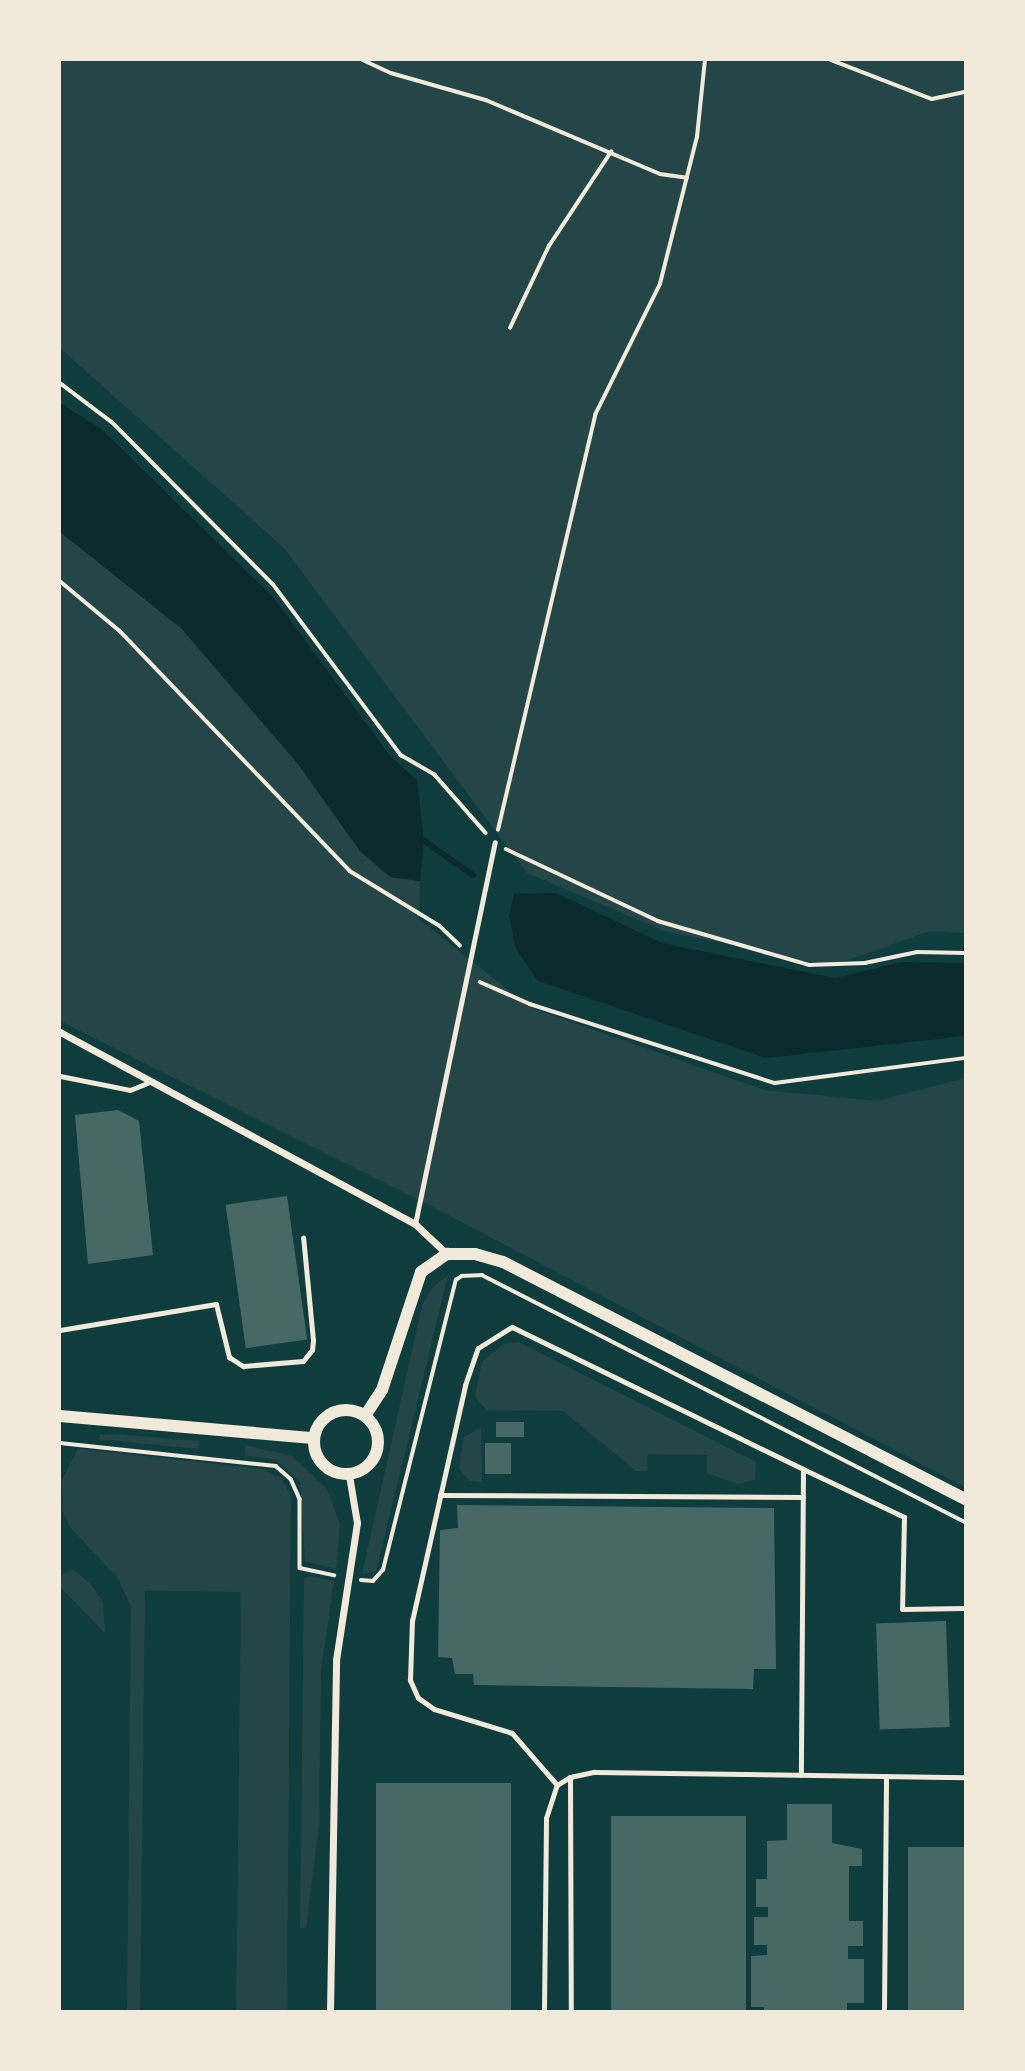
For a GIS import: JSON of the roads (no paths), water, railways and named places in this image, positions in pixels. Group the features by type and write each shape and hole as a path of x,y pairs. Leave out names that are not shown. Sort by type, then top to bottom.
{"street":[{"path":"60,1032 155,1080 415,1224 447,1254"},
{"path":"365,1416 391,1364 418,1278 426,1266 447,1254 475,1254 503,1262 965,1499"},
{"path":"338,1410 365,1416 375,1428 378,1449 366,1468 349,1475 326,1468 314,1451 313,1438 321,1421 338,1410"},
{"path":"60,1416 237,1428 313,1438"},
{"path":"330,2011 336,1660 358,1523 349,1475"}],"lane":[{"path":"415,1224 495,842"},
{"path":"60,1076 131,1090 155,1080"},
{"path":"60,1329 216,1304 229,1357 243,1366 303,1361 312,1350 313,1340 303,1237"},
{"path":"557,1785 512,1733 434,1709 418,1698 410,1681 412,1621 440,1495 478,1348 512,1327 904,1517 902,1609 965,1608"},
{"path":"801,1775 803,1469"},
{"path":"440,1495 803,1497"},
{"path":"544,2011 546,1818 557,1785 570,1777 594,1772 965,1777"},
{"path":"884,2011 886,1776"},
{"path":"570,1777 571,2011"}],"waterway":[{"path":"420,838 473,875"}]}
